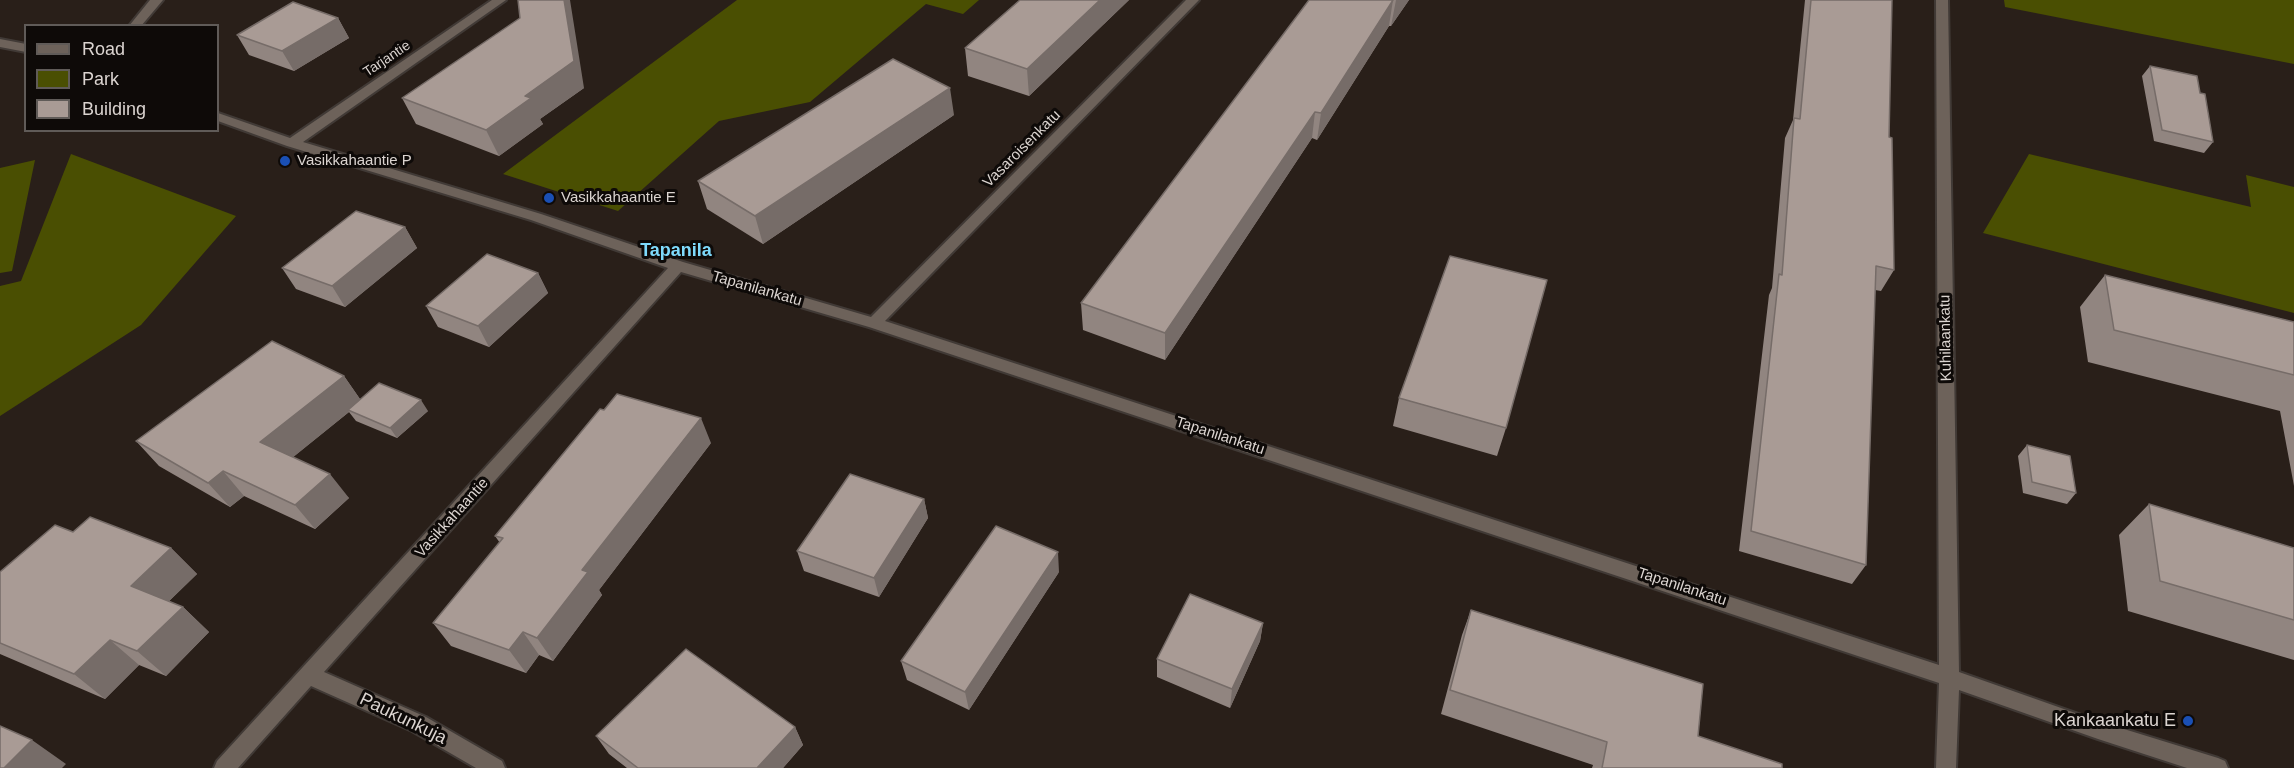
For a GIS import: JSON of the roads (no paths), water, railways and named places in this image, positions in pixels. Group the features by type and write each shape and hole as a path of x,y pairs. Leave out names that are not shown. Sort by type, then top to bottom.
{"street":[{"path":"136,24 157,0"},
{"name":"Tarjantie","path":"292,143 500,0"},
{"name":"Vasaroisenkatu","path":"874,323 1193,0"},
{"name":"Kuhilaankatu","path":"1942,0 1949,676 1946,768"},
{"path":"0,43 24,48"},
{"name":"Tapanilankatu","path":"219,117 292,143 536,217 678,266 874,323 1949,676 2098,730 2218,768"},
{"name":"Vasikkahaantie","path":"224,768 678,266"},
{"name":"Paukunkuja","path":"309,675 419,724 495,768"}],"place":[{"name":"Vasikkahaantie P","path":"285,161"},
{"name":"Vasikkahaantie E","path":"549,198"},
{"name":"Kankaankatu E","path":"2188,721"}],"district":[{"name":"Tapanila","path":"676,251"}]}
